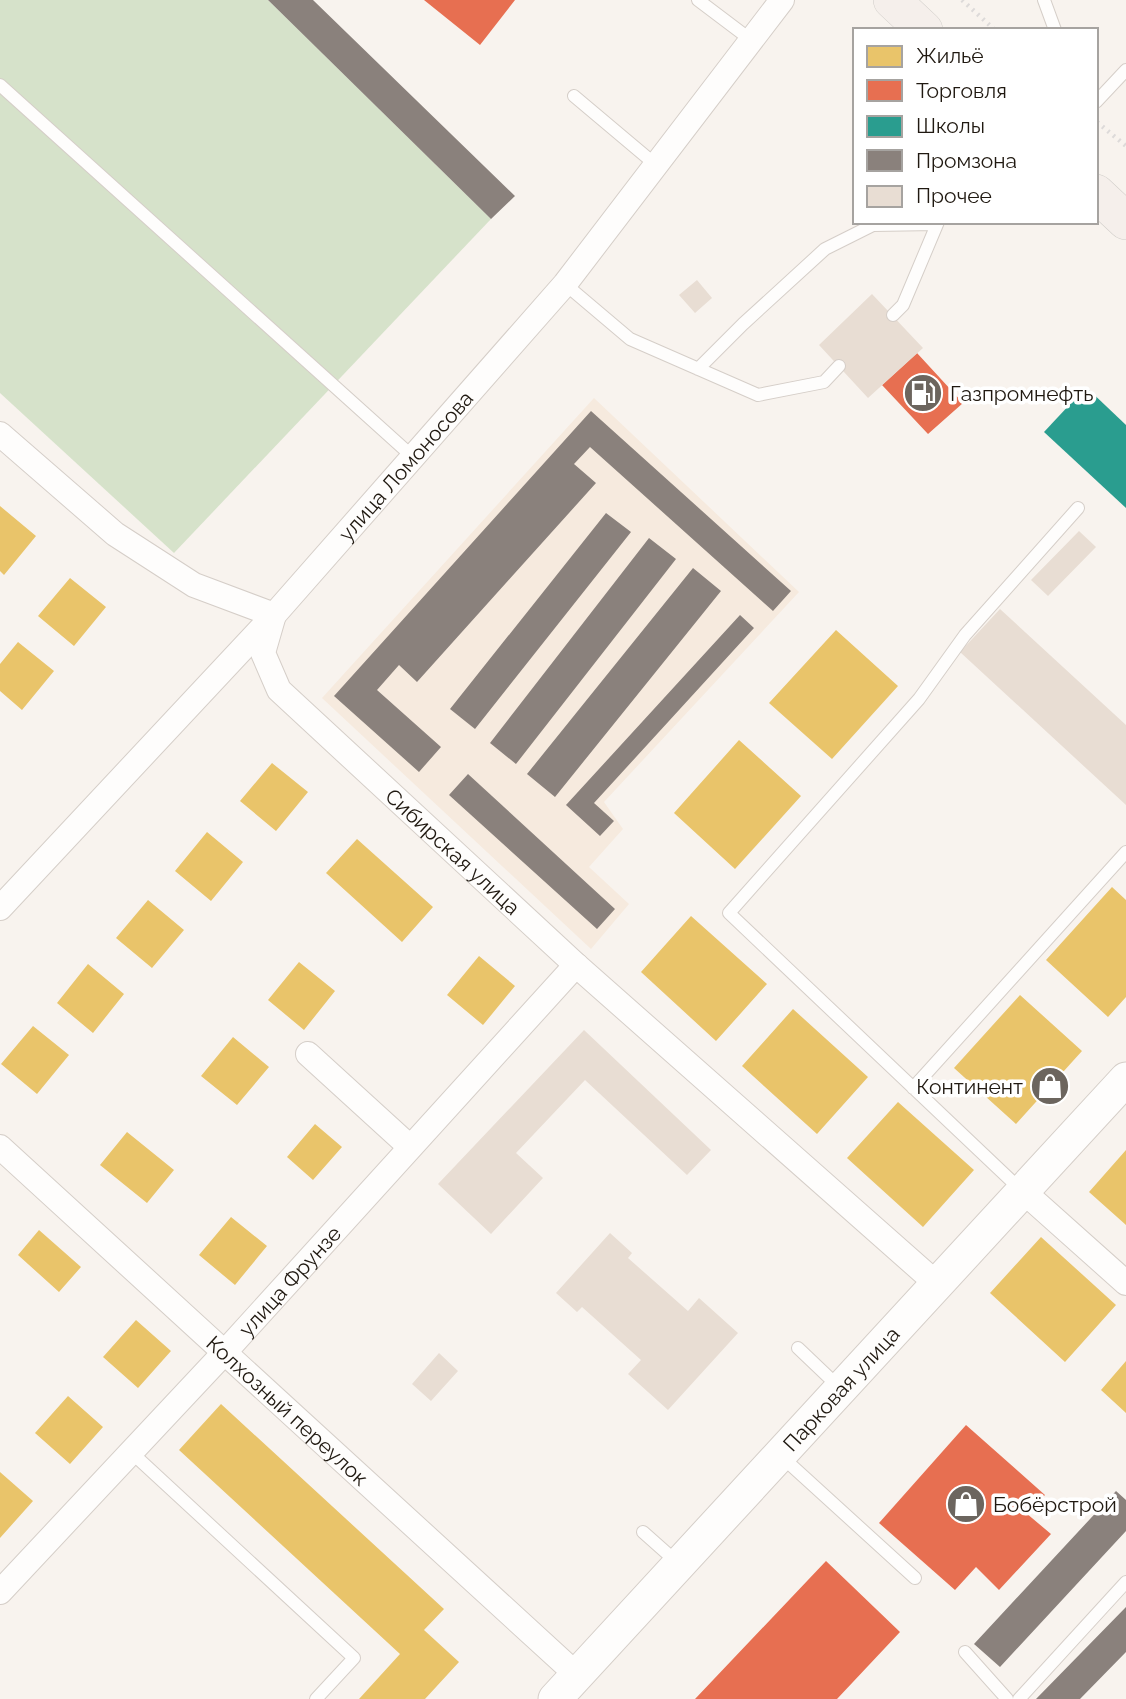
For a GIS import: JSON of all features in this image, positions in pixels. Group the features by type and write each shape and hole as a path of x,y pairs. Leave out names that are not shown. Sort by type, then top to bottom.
{"main road":[{"path":"892,0 922,28"},
{"path":"1098,195 1126,221"}],"street":[{"name":"улица Ломоносова","path":"0,908 274,615 565,284 782,0"},
{"path":"0,434 115,534 194,585 274,615"},
{"name":"Сибирская улица","path":"274,615 263,653 279,690 576,965 937,1284"},
{"name":"улица Фрунзе","path":"0,1592 224,1353 576,965"},
{"path":"308,1054 410,1147"},
{"name":"Парковая улица","path":"565,1692 679,1564 1126,1079"},
{"name":"Колхозный переулок","path":"0,1147 224,1353 565,1692"},
{"path":"1024,1192 1126,1283"}],"lane":[{"path":"698,0 751,40"},
{"path":"1044,0 1054,28"},
{"path":"1098,100 1126,70"},
{"path":"0,85 413,457"},
{"path":"574,96 656,165"},
{"path":"698,369 825,249 873,225 905,224"},
{"path":"892,315 903,305 937,224"},
{"path":"565,284 630,339 758,395 824,382 839,366"},
{"path":"1024,1192 729,913 919,699 965,635 1078,508"},
{"path":"913,1088 1126,852"},
{"path":"798,1348 841,1389"},
{"path":"131,1452 354,1658 316,1699"},
{"path":"780,1454 915,1578"},
{"path":"643,1532 679,1564"},
{"path":"1019,1699 1126,1582"},
{"path":"965,1652 1007,1699"}],"path":[{"path":"962,0 993,28"},
{"path":"1098,123 1126,146"}],"shaded area":[{"path":"594,398 799,592 604,802 623,829 589,867 629,904 591,949 322,698"}],"green space":[{"path":"0,0 268,0 491,219 174,553 0,393"}],"building: Жильё":[{"path":"0,506 36,536 4,575 0,571"},
{"path":"70,578 106,607 74,646 38,616"},
{"path":"836,630 898,686 832,759 769,703"},
{"path":"18,642 54,671 22,710 0,691 0,664"},
{"path":"739,740 801,796 735,869 674,813"},
{"path":"272,763 308,792 276,831 240,801"},
{"path":"207,832 243,862 211,901 175,871"},
{"path":"357,839 433,907 402,942 326,873"},
{"path":"1112,887 1126,900 1126,997 1108,1017 1046,960"},
{"path":"148,900 184,930 152,968 116,938"},
{"path":"691,916 767,984 716,1041 641,972"},
{"path":"479,956 515,986 483,1025 447,995"},
{"path":"299,962 335,991 304,1030 268,1000"},
{"path":"88,964 124,994 93,1033 57,1003"},
{"path":"1020,995 1082,1051 1016,1124 954,1068"},
{"path":"793,1009 868,1077 817,1134 742,1066"},
{"path":"33,1026 69,1055 37,1094 1,1064"},
{"path":"233,1037 269,1067 237,1105 201,1076"},
{"path":"898,1102 974,1170 923,1227 847,1158"},
{"path":"315,1124 342,1147 313,1180 287,1157"},
{"path":"127,1132 174,1170 147,1203 100,1165"},
{"path":"1126,1150 1126,1225 1089,1192"},
{"path":"231,1217 267,1246 235,1285 199,1255"},
{"path":"39,1230 81,1267 59,1292 18,1255"},
{"path":"1041,1237 1116,1305 1065,1362 990,1293"},
{"path":"136,1320 171,1351 138,1388 103,1357"},
{"path":"1126,1361 1126,1413 1101,1390"},
{"path":"68,1396 103,1427 70,1464 35,1433"},
{"path":"221,1404 444,1609 424,1630 459,1662 425,1699 359,1699 400,1654 179,1450"},
{"path":"0,1472 33,1501 0,1538"}],"building: Торговля":[{"path":"424,0 515,0 480,45"},
{"path":"917,353 963,403 928,434 882,385"},
{"name":"Бобёрстрой","path":"966,1425 1045,1495 1026,1513 1051,1534 999,1590 976,1567 955,1590 879,1523"},
{"path":"826,1561 900,1632 837,1699 695,1699"}],"building: Школы":[{"path":"1086,387 1126,425 1126,508 1044,432"}],"building: Промзона":[{"path":"268,0 313,0 515,196 491,219"},
{"path":"591,411 791,591 773,611 590,447 574,464 596,483 417,682 399,665 377,690 441,747 419,772 334,696"},
{"path":"606,513 631,532 475,729 450,709"},
{"path":"649,538 676,559 516,764 490,743"},
{"path":"693,568 721,591 555,797 527,774"},
{"path":"740,615 754,628 594,803 614,821 600,836 566,805"},
{"path":"468,774 615,909 597,929 449,795"},
{"path":"1116,1491 1126,1500 1126,1531 1000,1667 974,1644"},
{"path":"1126,1607 1126,1652 1080,1699 1036,1699"}],"building: Прочее":[{"path":"697,280 712,298 695,313 679,295"},
{"path":"872,294 923,348 868,398 819,345"},
{"path":"1079,531 1096,547 1048,596 1031,580"},
{"path":"1000,609 1126,725 1126,805 960,652"},
{"path":"584,1030 711,1150 687,1175 585,1080 516,1153 543,1178 491,1234 438,1184"},
{"path":"610,1233 632,1253 628,1258 688,1311 699,1298 738,1333 668,1410 628,1374 641,1360 582,1307 577,1312 556,1293"},
{"path":"439,1353 458,1371 431,1401 412,1384"}],"place":[{"name":"Газпромнефть","path":"923,393"},
{"name":"Континент","path":"1050,1086"},
{"name":"Бобёрстрой","path":"966,1504"}]}
